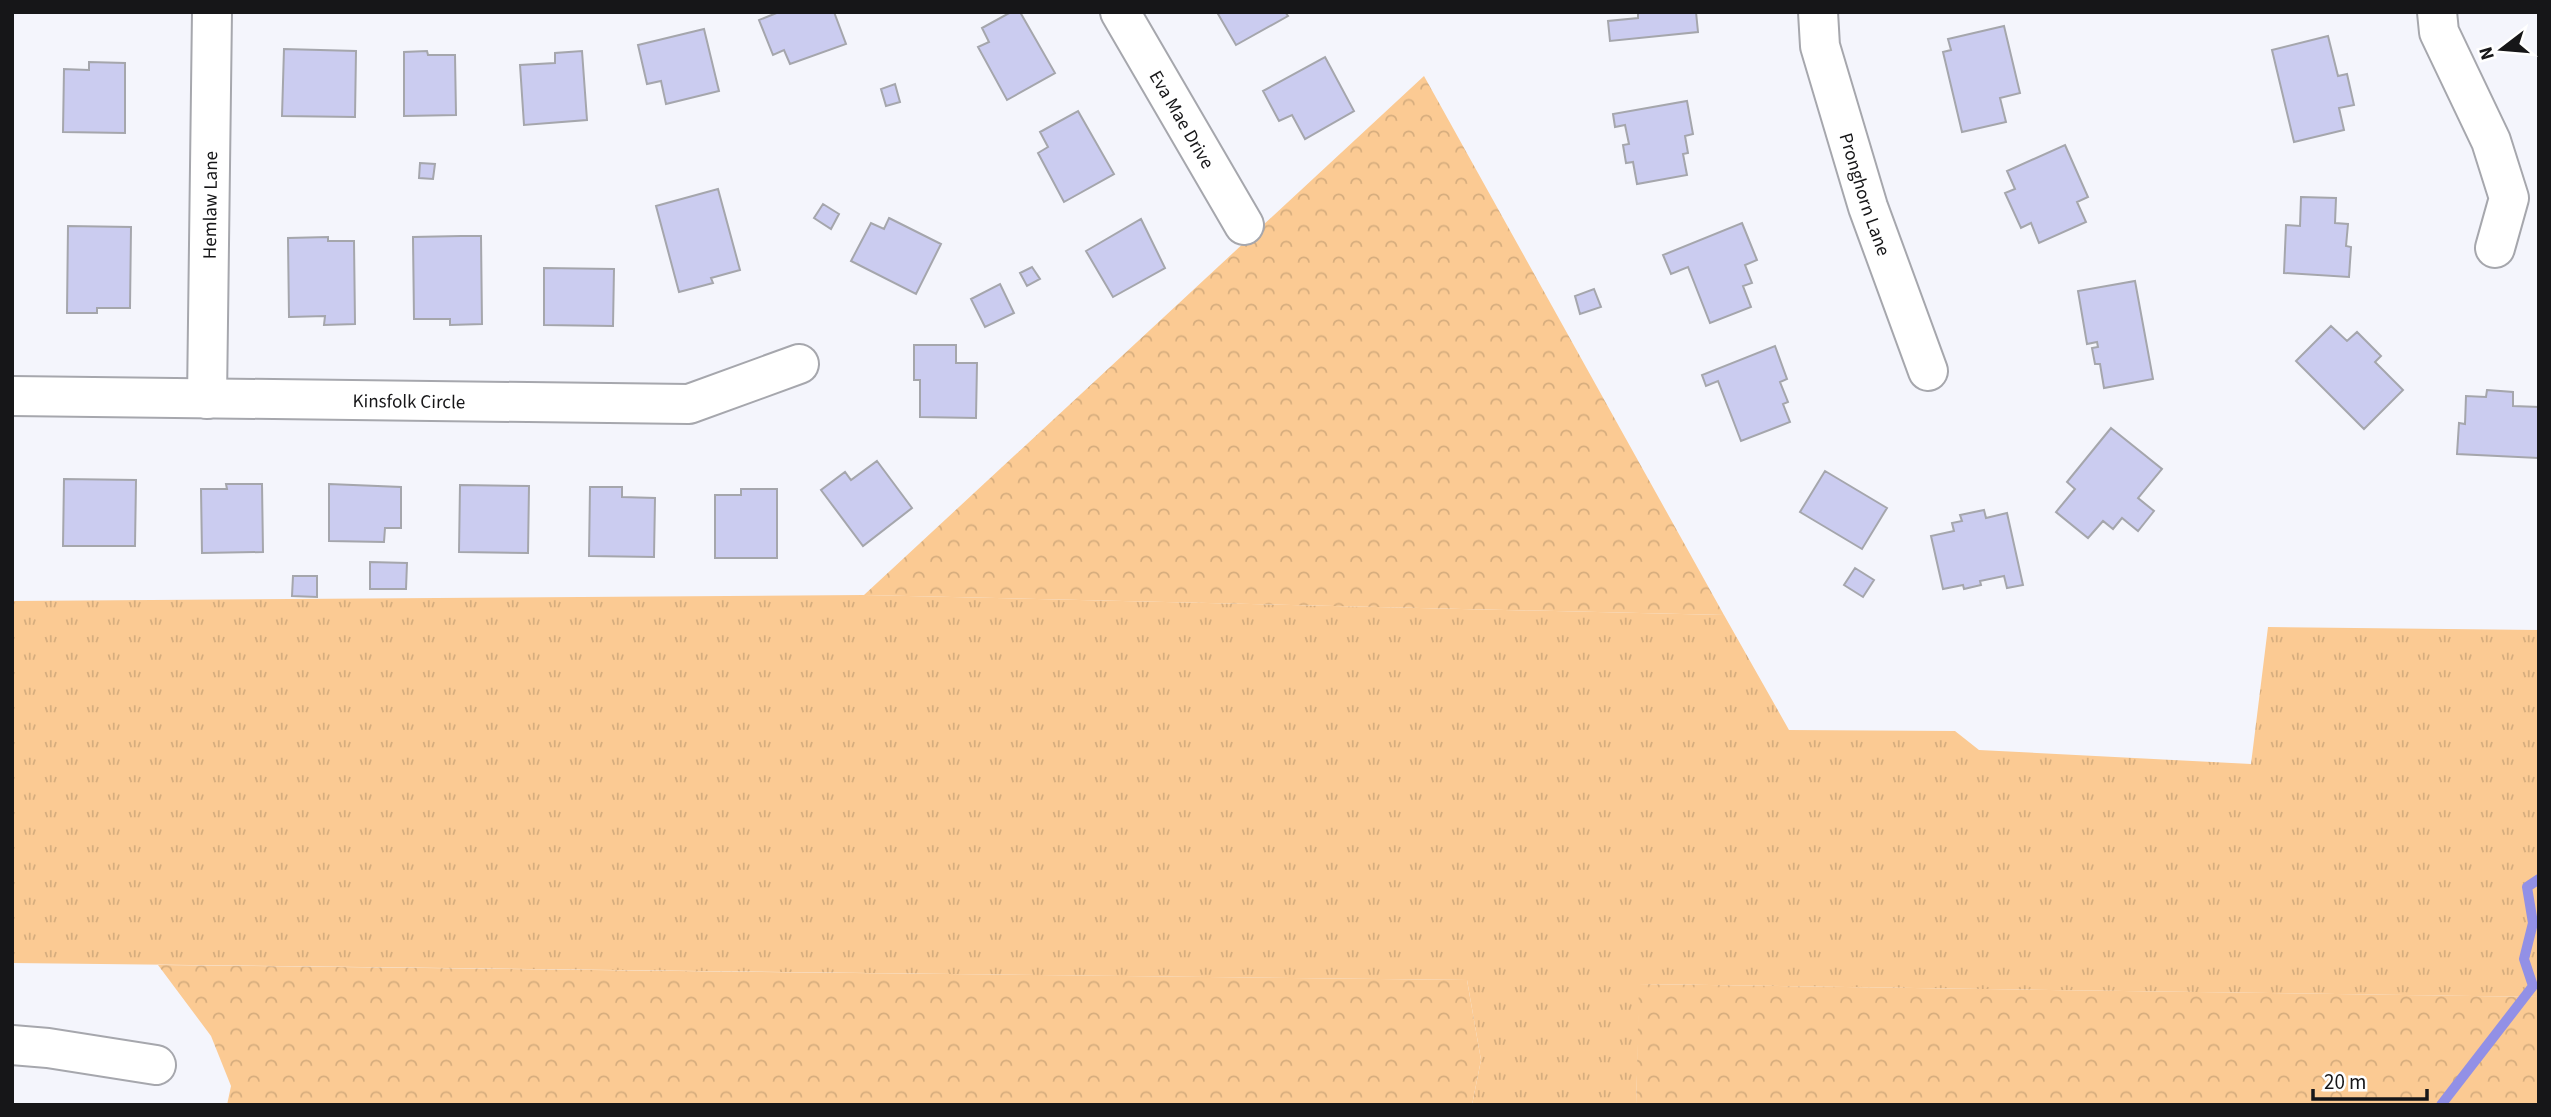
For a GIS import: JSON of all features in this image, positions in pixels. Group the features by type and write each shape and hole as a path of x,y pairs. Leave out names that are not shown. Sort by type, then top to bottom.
{"street":[{"name":"Hemlaw Lane","path":"207,399 212,12"},
{"name":"Eva Mae Drive","path":"1120,12 1244,225"},
{"name":"Pronghorn Lane","path":"1818,12 1820,46 1868,207 1928,371"},
{"path":"2437,12 2439,32 2491,141 2509,198 2495,248"},
{"name":"Kinsfolk Circle","path":"12,396 689,404 799,364"},
{"path":"12,1045 156,1065"}],"green space":[{"path":"1424,76 1724,615 864,595"},
{"path":"864,595 1724,615 1789,730 1955,731 1979,750 2251,764 2268,627 2539,630 2539,997 1640,984 1636,1105 1472,1105 1481,1060 1467,980 12,963 12,601"},
{"path":"158,965 1467,980 1481,1060 1472,1105 227,1105 231,1086 211,1036"},
{"path":"1639,984 2539,997 2539,1105 1636,1105"}],"building":[{"path":"779,12 834,12 846,44 790,64 784,50 773,55 759,20"},
{"path":"1011,12 1020,12 1055,73 1007,100 978,47 989,42 982,28"},
{"path":"1285,12 1288,16 1236,45 1218,14"},
{"path":"1638,12 1696,12 1698,32 1610,41 1608,21 1638,18"},
{"path":"2004,26 2020,93 2000,98 2006,122 1962,132 1943,52 1951,50 1948,39"},
{"path":"704,29 719,91 666,104 661,81 647,84 638,45"},
{"path":"2328,36 2338,76 2347,74 2354,105 2339,108 2344,130 2294,142 2272,50"},
{"path":"284,49 356,51 355,117 282,116"},
{"path":"427,51 428,55 455,55 456,115 404,116 404,52"},
{"path":"582,51 587,120 524,125 520,65 555,63 555,53"},
{"path":"1325,57 1354,111 1305,139 1292,115 1279,121 1263,91"},
{"path":"89,62 125,63 125,133 63,132 64,69 89,70"},
{"path":"895,84 900,102 886,106 881,89"},
{"path":"1687,101 1693,134 1685,136 1688,153 1683,154 1687,175 1637,184 1633,162 1626,163 1623,145 1629,144 1625,125 1615,127 1613,114"},
{"path":"1078,111 1114,174 1064,202 1038,153 1048,147 1040,132"},
{"path":"2065,145 2088,197 2077,202 2086,222 2039,243 2031,223 2021,228 2005,193 2015,189 2007,171"},
{"path":"420,163 435,164 433,179 419,178"},
{"path":"718,189 740,270 711,278 713,283 679,292 656,206"},
{"path":"2301,197 2336,198 2335,223 2348,224 2346,246 2351,247 2349,277 2284,273 2286,225 2300,226"},
{"path":"823,204 839,214 831,229 814,218"},
{"path":"889,218 941,244 916,294 851,261 871,223 884,229"},
{"path":"1141,219 1165,268 1113,297 1086,251"},
{"path":"1742,223 1757,260 1745,265 1752,283 1743,286 1751,307 1710,323 1688,267 1671,274 1663,255"},
{"path":"68,226 131,227 130,308 97,308 97,313 67,313"},
{"path":"481,236 482,324 450,325 450,319 414,319 413,237"},
{"path":"328,237 328,241 354,241 355,324 324,325 325,316 289,317 288,238"},
{"path":"1032,267 1040,279 1027,286 1020,273"},
{"path":"544,268 614,269 613,326 544,325"},
{"path":"2135,281 2153,379 2104,388 2100,364 2095,364 2092,348 2098,347 2097,342 2087,344 2078,291"},
{"path":"1000,284 1014,313 985,327 971,299"},
{"path":"1594,289 1601,307 1580,314 1575,296"},
{"path":"2331,326 2347,341 2357,332 2381,356 2375,362 2403,390 2364,429 2296,361"},
{"path":"914,345 956,345 956,363 977,363 976,418 920,417 920,380 914,380"},
{"path":"1775,346 1787,379 1780,382 1788,402 1783,404 1790,422 1741,441 1718,381 1706,386 1702,375"},
{"path":"2487,390 2513,392 2513,406 2539,407 2538,458 2457,454 2459,423 2465,424 2466,396 2486,397"},
{"path":"2111,428 2162,469 2138,498 2154,511 2138,531 2122,518 2113,529 2103,521 2088,538 2056,512 2075,489 2067,482"},
{"path":"877,461 912,508 863,546 821,490 845,472 851,480"},
{"path":"1825,471 1887,508 1862,549 1800,512"},
{"path":"64,479 136,480 135,546 63,546"},
{"path":"226,484 262,484 263,552 202,553 201,489 227,489"},
{"path":"329,484 401,487 401,528 385,528 384,542 329,541"},
{"path":"460,485 529,486 528,553 459,552"},
{"path":"590,487 622,487 622,497 655,498 654,557 589,556"},
{"path":"741,489 777,489 777,558 715,558 715,495 741,495"},
{"path":"1984,510 1986,518 2007,513 2023,585 2007,588 2004,576 1980,581 1981,585 1964,589 1963,585 1943,589 1931,536 1954,531 1952,523 1962,521 1960,515"},
{"path":"370,562 407,563 406,589 370,589"},
{"path":"1855,568 1874,580 1863,597 1844,585"},
{"path":"293,576 317,576 317,597 292,596"}],"waterway":[{"path":"2441,1105 2533,986 2524,959 2533,923 2527,887 2539,879"}]}
